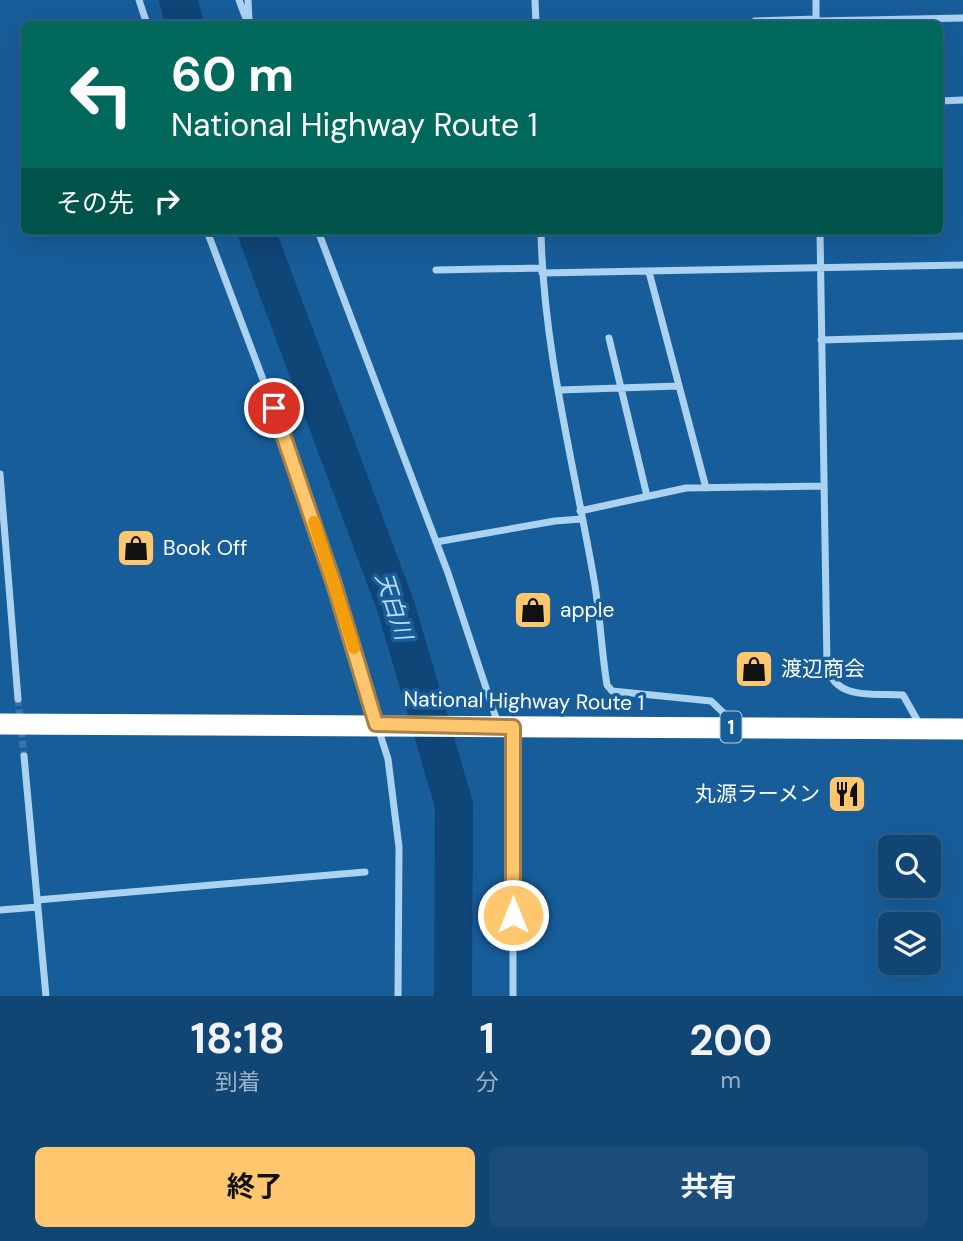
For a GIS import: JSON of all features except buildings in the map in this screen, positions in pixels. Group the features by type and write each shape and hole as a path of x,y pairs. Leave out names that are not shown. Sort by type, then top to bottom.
{"highway":[{"name":"National Highway Route 1","path":"0,724 963,729"}],"street":[{"path":"139,0 146,21"},
{"path":"239,0 248,21"},
{"path":"248,0 249,21"},
{"path":"535,0 536,21"},
{"path":"816,0 817,21"},
{"path":"854,21 963,18"},
{"path":"943,101 963,100"},
{"path":"209,235 293,459 388,759 399,847 398,996"},
{"path":"320,235 506,727 513,996"},
{"path":"541,235 541,271 581,515 594,577 607,685 612,691 711,701 739,727"},
{"path":"820,235 829,679 839,689 850,692 903,695 922,728"},
{"path":"436,270 649,272 963,265"},
{"path":"649,272 678,386 685,400 706,488"},
{"path":"821,340 963,336"},
{"path":"609,338 647,496"},
{"path":"560,390 678,386"},
{"path":"0,474 18,699"},
{"path":"436,542 555,521 686,488 824,486"},
{"path":"0,596 11,595"},
{"path":"24,756 46,996"},
{"path":"0,910 38,903 365,872"}],"waterway":[{"name":"天白川","path":"178,0 184,21"},
{"name":"天白川","path":"257,235 396,607 454,805 453,996"}],"tunnel":[{"path":"18,699 24,756"}],"slow traffic":[{"path":"314,522 354,648"}],"place":[{"name":"Book Off","path":"136,548"},
{"name":"apple","path":"533,610"},
{"name":"渡辺商会","path":"754,669"},
{"name":"丸源ラーメン","path":"847,794"}],"route":[{"path":"274,408 334,584 376,724 513,727 513,915"}]}
